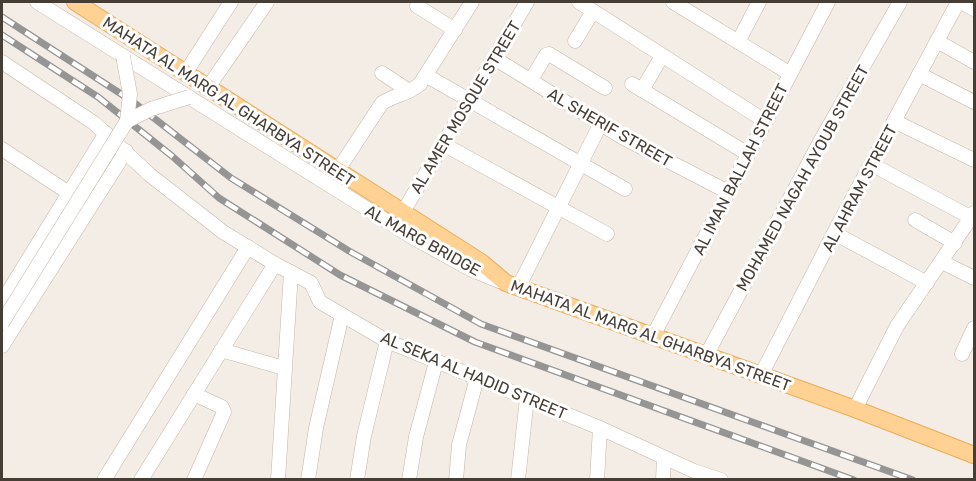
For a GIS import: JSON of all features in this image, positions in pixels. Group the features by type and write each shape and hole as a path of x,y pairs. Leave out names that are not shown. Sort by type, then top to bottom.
{"main road":[{"name":"MAHATA AL MARG AL GHARBYA STREET","path":"75,2 481,262 512,285 855,409 975,455"}],"street":[{"name":"AL MARG BRIDGE","path":"37,2 412,237 470,269 512,285"},
{"path":"186,72 231,2"},
{"path":"208,86 267,2"},
{"path":"338,170 382,103 420,84 472,2"},
{"name":"AL AMER MOSQUE STREET","path":"403,212 526,2"},
{"path":"579,2 765,121"},
{"path":"673,2 789,74"},
{"path":"738,42 759,2"},
{"name":"AL IMAN BALLAH STREET","path":"653,336 828,2"},
{"name":"MOHAMED NAGAH AYOUB STREET","path":"706,356 821,140 900,2"},
{"path":"959,2 975,9"},
{"name":"AL AHRAM STREET","path":"761,375 834,233 959,2"},
{"path":"417,6 455,30"},
{"path":"575,41 593,11"},
{"path":"937,41 975,62"},
{"path":"531,80 545,56 549,54 605,88"},
{"path":"2,323 127,121 130,101 129,81 123,56"},
{"path":"662,56 637,87 748,154"},
{"name":"AL SHERIF STREET","path":"494,58 622,137 728,192"},
{"name":"AL SEKA AL HADID STREET","path":"2,62 106,133 150,175 223,232 311,283 320,302 342,315 387,341 721,480"},
{"path":"382,73 409,91"},
{"path":"919,74 975,102"},
{"path":"427,75 625,189"},
{"path":"127,121 157,106 189,97"},
{"path":"894,121 975,160"},
{"path":"512,285 558,209 601,123"},
{"path":"2,302 106,133"},
{"path":"443,144 607,234"},
{"path":"2,149 69,193"},
{"path":"2,346 126,151"},
{"path":"855,409 897,326 973,215 871,164"},
{"path":"915,220 955,243"},
{"path":"834,233 927,283"},
{"path":"104,480 248,247"},
{"path":"942,262 975,278"},
{"path":"141,480 275,264"},
{"path":"278,480 291,272"},
{"path":"308,480 316,428 342,315"},
{"path":"962,354 975,328"},
{"path":"357,480 364,436 387,341"},
{"path":"221,350 284,368"},
{"path":"409,480 416,437 436,362"},
{"path":"456,480 459,445 477,378"},
{"path":"194,394 222,407 225,412 194,480"},
{"path":"518,480 527,398"},
{"path":"597,480 600,428"},
{"path":"663,480 664,458"}],"railway":[{"path":"2,17 132,101 231,178 349,251 481,324 913,480"},
{"path":"2,35 98,97 172,156 219,198 340,275 475,342 854,480"}]}
